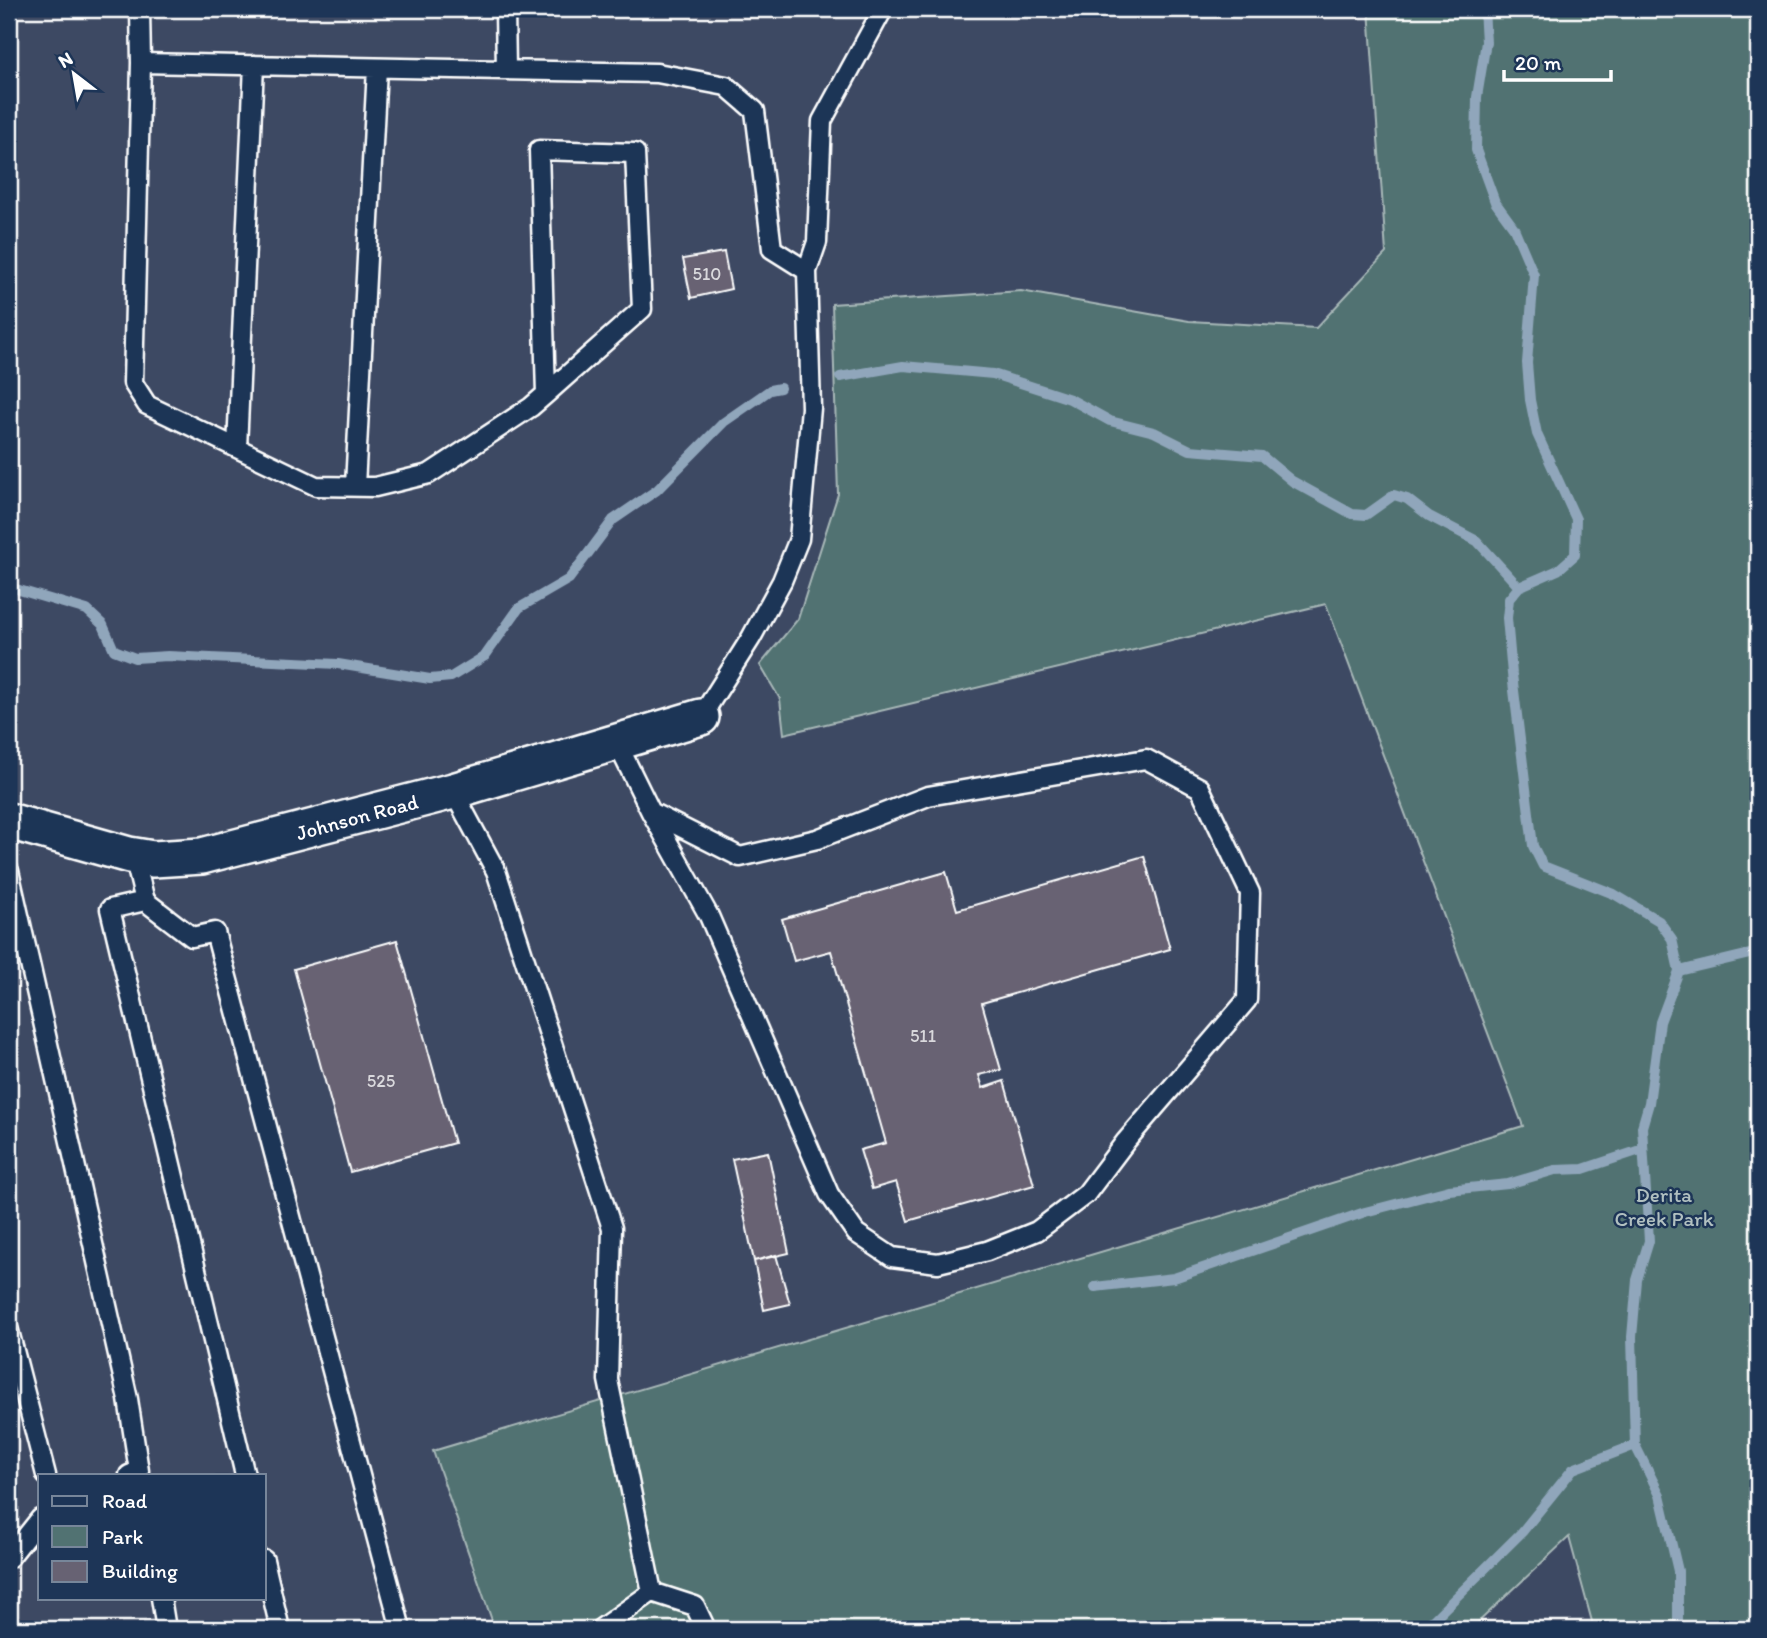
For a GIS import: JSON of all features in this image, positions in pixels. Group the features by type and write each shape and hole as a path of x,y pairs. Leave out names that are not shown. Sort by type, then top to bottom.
{"street":[{"name":"Johnson Road","path":"9,821 153,859 226,851 453,791 701,717"}],"lane":[{"path":"140,9 133,383 147,405 317,486 375,487 429,474 531,407 546,394 642,309 635,153 539,150 546,394"},
{"path":"506,9 506,70"},
{"path":"701,717 757,627 782,581 799,539 811,408 807,271 817,242 822,121 883,9"},
{"path":"141,63 657,73 726,86 755,111 772,249 807,271"},
{"path":"237,448 254,65"},
{"path":"355,486 377,68"},
{"path":"616,741 651,812 709,916 829,1194 856,1233 892,1257 939,1263 987,1251 1037,1231 1086,1194 1126,1141 1247,1000 1250,893 1200,788 1146,760 928,796 817,839 740,857 651,812"},
{"path":"453,791 496,871 612,1228 608,1380 652,1592"},
{"path":"134,856 145,901 192,937 215,932 401,1629"},
{"path":"9,871 128,1399 136,1474"},
{"path":"145,901 110,909 245,1474"},
{"path":"9,1331 46,1474"},
{"path":"9,1558 38,1522"},
{"path":"266,1569 280,1629"},
{"path":"600,1629 652,1592"},
{"path":"652,1592 695,1606 706,1629"},
{"path":"161,1600 166,1629"}],"shaded area":[{"path":"9,9 1599,9 1697,1629 9,1629"}],"green space":[{"name":"Derita Creek Park","path":"1369,9 1758,9 1758,1629 1594,1629 1569,1537 1471,1629 495,1629 433,1451 1523,1126 1326,604 784,734 780,699 760,665 798,619 838,494 832,304 1021,291 1189,321 1316,328 1386,253"}],"building":[{"path":"724,252 731,289 691,298 683,259"},
{"path":"1144,856 1170,949 982,1003 1001,1070 979,1075 983,1088 1004,1081 1034,1185 908,1221 896,1182 872,1189 860,1150 886,1143 831,951 794,961 782,919 946,872 957,910"},
{"path":"397,940 454,1143 350,1172 294,969"},
{"path":"768,1152 789,1253 754,1261 732,1159"},
{"path":"776,1255 790,1304 764,1310 754,1261"}],"waterway":[{"path":"1484,9 1486,42 1477,97 1476,150 1495,202 1514,228 1534,275 1527,363 1530,400 1537,434 1576,519 1575,555 1558,570 1519,587 1509,599 1507,618 1512,674 1533,846 1543,866 1614,894 1659,921 1672,939 1679,971 1660,1022 1649,1103 1642,1127 1649,1241 1637,1280 1632,1337 1635,1445 1660,1495 1678,1571 1678,1629"},
{"path":"840,377 903,366 993,374 1070,399 1110,421 1154,432 1190,450 1262,456 1292,481 1352,514 1366,515 1394,495 1407,499 1429,516 1477,541 1519,587"},
{"path":"9,587 87,610 103,625 114,650 135,658 168,656 338,664 430,679 451,677 485,656 519,608 569,579 613,520 657,490 724,422 770,390 780,388"},
{"path":"1679,971 1758,952"},
{"path":"1095,1287 1174,1278 1365,1212 1449,1190 1508,1184 1555,1170 1583,1169 1643,1149"},
{"path":"1418,1629 1433,1620 1522,1532 1573,1469 1635,1445"}]}
